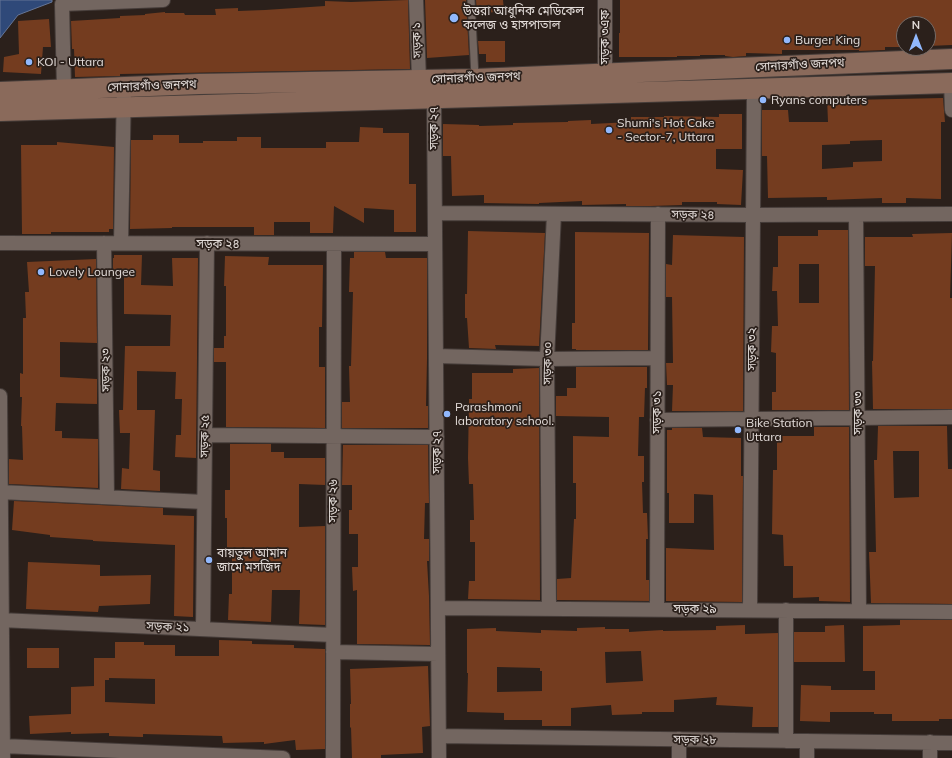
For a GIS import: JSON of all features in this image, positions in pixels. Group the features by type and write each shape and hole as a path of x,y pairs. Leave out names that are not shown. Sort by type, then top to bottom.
{"main road":[{"name":"সোনারগাঁও জনপথ","path":"0,92 199,84 475,79 952,59"},
{"name":"সোনারগাঁও জনপথ","path":"0,111 952,83"}],"street":[{"path":"64,90 62,4 162,0"},
{"name":"সড়ক ১","path":"416,0 419,79"},
{"name":"সড়ক ৩এফ","path":"605,0 606,93"},
{"path":"952,83 952,110"},
{"path":"121,243 124,87"},
{"name":"সড়ক ৩২","path":"750,609 754,89"},
{"name":"সড়ক ২৭","path":"434,98 439,758"},
{"name":"সড়ক ২৪","path":"435,212 753,215 952,214"},
{"name":"সড়ক ৩০","path":"549,609 548,360 554,214"},
{"name":"সড়ক ৩১","path":"657,609 658,214"},
{"name":"সড়ক ৩৩","path":"856,215 859,611"},
{"name":"সড়ক ২৪","path":"0,243 435,244"},
{"name":"সড়ক ২৩","path":"104,243 107,497"},
{"name":"সড়ক ২৫","path":"203,629 207,244"},
{"name":"সড়ক ২৬","path":"333,758 334,244"},
{"path":"436,356 548,360 657,358"},
{"path":"0,396 3,752 283,758"},
{"path":"657,420 952,417"},
{"path":"205,435 437,437"},
{"path":"1,492 204,502"},
{"name":"সড়ক ২৯","path":"438,608 750,609 952,612"},
{"path":"786,610 786,741"},
{"name":"সড়ক ২১","path":"1,620 333,635"},
{"path":"333,652 438,654"},
{"name":"সড়ক ২৮","path":"439,736 952,743"},
{"path":"679,758 680,739"},
{"path":"807,741 807,758"},
{"path":"930,742 930,758"}],"lane":[{"path":"471,0 475,79"}],"water":[{"path":"0,0 52,0 52,2 18,15 0,38"}],"building":[{"path":"408,0 410,69 120,74 120,76 75,77 71,21 120,18 120,16 145,15 165,12 184,13 185,15 216,15 215,9 238,8 238,11 325,6 325,1 351,2"},
{"path":"425,0 466,0 469,55 427,58"},
{"path":"476,0 503,0 504,11 477,14"},
{"path":"620,0 952,0 952,45 936,46 936,16 896,16 896,47 885,47 885,50 782,50 782,54 746,53 746,56 733,57 725,55 700,55 677,57 619,57"},
{"path":"49,19 51,47 43,47 41,74 3,72 4,57 19,54 18,21"},
{"path":"478,41 505,41 505,62 486,62 486,54 479,54"},
{"path":"827,98 849,98 849,100 943,98 945,122 941,122 941,199 906,198 906,203 882,203 882,198 827,200 827,197 768,198 767,156 762,156 762,110 788,110 789,122 828,122","holes":["882,140 882,161 853,162 853,167 822,169 822,145 850,144 850,141"]},
{"path":"719,114 742,114 742,149 716,149 716,169 743,170 741,205 717,204 717,202 682,202 682,205 651,206 626,206 626,204 582,205 582,201 539,204 484,203 484,195 452,196 451,156 443,156 443,124 479,126 591,120 591,124 631,122 631,117 719,117"},
{"path":"360,127 383,128 383,133 409,133 409,184 416,184 416,232 394,232 394,210 364,208 364,223 334,206 333,233 310,233 310,222 274,222 274,235 254,235 254,227 172,227 130,229 131,140 153,140 153,135 179,135 179,143 203,143 203,141 237,141 237,137 261,137 261,148 326,148 326,142 359,142"},
{"path":"57,142 114,147 113,229 109,229 109,232 51,232 51,234 22,234 21,145 57,145"},
{"path":"818,230 848,230 849,410 772,410 772,392 776,392 776,353 771,352 772,326 778,326 777,291 772,291 773,267 778,267 778,236 818,236","holes":["799,264 819,264 819,303 799,303"]},
{"path":"468,231 545,233 539,346 495,345 496,349 469,348 467,318 465,318"},
{"path":"575,232 649,233 648,350 572,349 572,323 575,323"},
{"path":"952,233 950,298 952,298 952,409 873,409 872,361 875,266 865,266 865,237 913,237 912,234"},
{"path":"673,235 744,237 743,411 672,411 673,385 667,385 666,363 673,363 672,297 666,297 666,264 672,265"},
{"path":"354,252 385,252 386,258 427,258 426,406 428,406 428,428 342,428 342,402 350,402 349,366 351,366 353,292 349,292 350,258 354,258"},
{"path":"114,255 142,255 141,285 173,286 172,258 198,258 196,458 175,457 176,435 181,435 182,399 175,399 176,372 137,371 137,410 155,410 153,470 160,471 160,491 121,489 122,468 129,469 130,433 120,433 119,410 123,410 125,346 170,346 171,315 124,314 124,276 113,276"},
{"path":"225,256 269,257 268,265 323,265 322,327 319,327 319,367 325,367 325,428 226,427 226,362 214,362 214,348 224,348 224,336 226,336 226,286 224,286"},
{"path":"96,259 97,343 60,342 60,377 97,379 97,404 56,403 55,431 62,431 62,438 98,439 98,488 9,484 9,459 23,460 20,373 23,374 23,318 26,318 25,292 29,292 27,262"},
{"path":"576,367 647,367 647,388 645,388 644,417 639,417 638,456 644,456 644,482 642,482 643,513 647,513 648,539 646,539 646,580 649,580 649,601 557,600 557,579 571,578 574,519 576,519 576,483 573,483 573,436 609,437 609,417 556,416 556,396 567,396 567,388 576,388"},
{"path":"539,368 540,600 468,599 469,581 475,581 475,542 470,542 470,520 474,520 473,484 469,484 468,458 469,399 472,399 472,373 513,373 513,369"},
{"path":"878,426 947,426 948,469 952,469 952,604 871,603 869,552 876,552 874,460 877,460","holes":["893,451 919,451 919,497 894,498"]},
{"path":"814,427 849,427 850,602 819,601 819,597 793,598 793,566 784,566 783,535 772,534 773,470 777,470 777,436 814,436"},
{"path":"672,428 702,428 703,437 741,438 741,476 743,476 742,602 666,601 666,548 714,550 713,495 694,494 694,523 669,523 669,493 667,493 667,430 672,430"},
{"path":"230,444 271,444 271,452 284,452 284,458 325,458 325,485 299,484 299,527 325,526 325,625 299,624 300,590 272,590 271,622 228,620 229,594 232,594 232,558 227,554 225,490 230,490"},
{"path":"343,445 428,445 429,503 425,503 424,539 429,539 429,561 427,561 430,645 357,644 357,590 353,591 352,567 358,567 358,534 349,534 349,510 352,510 352,485 342,485"},
{"path":"14,501 163,508 163,515 194,516 193,617 174,616 175,545 93,541 50,537 50,535 12,530"},
{"path":"28,562 100,565 100,576 151,575 150,604 99,606 98,612 26,609"},
{"path":"900,620 952,620 952,719 939,719 939,721 892,721 892,714 874,714 874,712 830,712 830,722 800,721 801,685 831,686 831,690 875,690 875,671 863,671 863,626 900,625"},
{"path":"745,625 745,634 778,633 778,727 752,727 753,707 716,705 717,697 674,700 674,712 642,712 642,714 612,715 611,705 571,708 571,726 542,726 542,720 504,720 504,713 467,712 467,629 496,628 496,631 541,633 541,630 577,631 577,628 605,627 605,629 629,629 629,632 663,630 716,630 716,626","holes":["641,651 643,681 606,683 605,652","497,667 540,668 540,671 542,671 542,691 497,692"]},
{"path":"844,625 845,662 794,662 794,632 825,632 825,626"},
{"path":"219,640 252,641 252,644 294,645 294,648 325,649 325,749 296,750 295,740 264,744 264,742 223,743 222,736 143,734 143,737 109,736 109,733 71,734 71,732 30,734 29,716 71,714 71,687 94,686 94,658 115,658 115,642 144,642 144,645 175,645 175,656 219,656","holes":["109,678 155,679 155,704 105,702 105,680 109,680"]},
{"path":"27,648 59,648 59,668 27,668"},
{"path":"428,666 430,726 422,727 423,753 381,755 381,758 352,758 351,727 350,728 350,669"}],"place":[{"name":"উত্তরা আধুনিক মেডিকেল কলেজ ও হাসপাতাল","path":"454,18"},
{"name":"Burger King","path":"787,40"},
{"name":"KOI - Uttara","path":"29,62"},
{"name":"Ryans computers","path":"763,100"},
{"name":"Shumi's Hot Cake - Sector-7, Uttara","path":"609,130"},
{"name":"Lovely Loungee","path":"41,272"},
{"name":"Parashmoni laboratory school.","path":"447,414"},
{"name":"Bike Station Uttara","path":"738,430"},
{"name":"বায়তুল আমান জামে মসজিদ","path":"209,560"}]}
